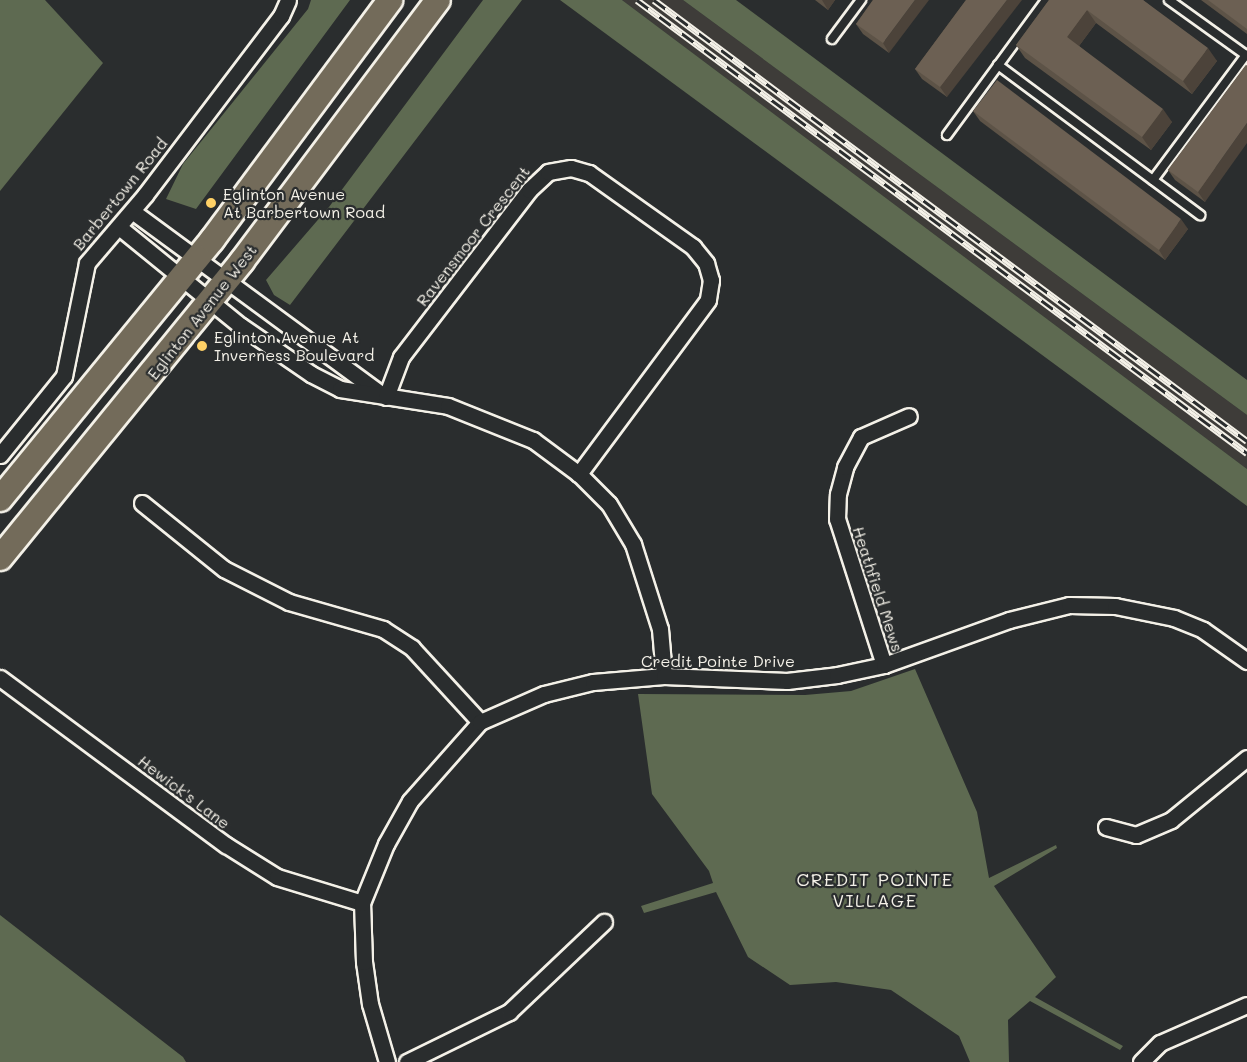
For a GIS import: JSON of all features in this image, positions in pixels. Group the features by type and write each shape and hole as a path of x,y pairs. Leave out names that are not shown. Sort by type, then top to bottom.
{"main road":[{"path":"0,499 189,268 390,0"},
{"name":"Eglinton Avenue West","path":"0,558 226,282 438,0"}],"street":[{"name":"Barbertown Road","path":"0,455 64,376 87,263 132,211 281,16 288,0"},
{"name":"Ravensmoor Crescent","path":"386,397 401,357 529,190 548,172 571,168 589,172 693,247 706,263 711,280 708,300 579,474"},
{"path":"132,211 189,268 211,301 310,374 340,389 448,406 487,420 533,440 579,474 609,504 633,543 646,576 660,629 664,676"},
{"path":"119,227 189,268 226,282 386,397"},
{"name":"Heathfield Mews","path":"884,665 837,519 838,494 845,467 861,437 909,416"},
{"path":"142,503 224,569 290,602 383,629 412,648 480,722"},
{"name":"Credit Pointe Drive","path":"387,1062 370,1004 364,962 362,903 386,844 410,801 480,722 544,694 593,682 664,676 787,681 884,665 1009,620 1069,605 1115,606 1174,618 1203,630 1247,661"},
{"name":"Hewick's Lane","path":"0,678 226,845 277,877 362,903"},
{"path":"1106,827 1136,835 1171,819 1247,758"},
{"path":"407,1062 509,1012 604,922"},
{"path":"1141,1062 1160,1043 1247,1005"}],"lane":[{"path":"832,39 861,0"},
{"path":"946,135 1046,0"},
{"path":"1153,180 1246,55 1169,0"},
{"path":"998,65 1200,215"}],"shaded area":[{"path":"622,0 683,0 1247,415 1247,469"}],"green space":[{"path":"0,0 45,0 103,63 0,191"},
{"path":"311,0 350,0 196,209 166,199 183,164 308,9"},
{"path":"483,0 522,0 290,305 274,295 266,280 329,207"},
{"path":"560,0 622,0 1247,469 1247,506"},
{"path":"683,0 736,0 1247,380 1247,415"},
{"path":"915,669 977,812 989,878 1056,845 1057,848 994,886 1056,977 1035,997 1123,1046 1120,1050 1030,1001 1008,1020 1009,1062 970,1062 959,1036 891,990 836,982 790,985 748,957 716,892 644,913 641,906 713,883 709,871 652,794 638,694 805,695 851,691"},
{"path":"0,915 183,1057 186,1062 0,1062"}],"building":[{"path":"873,0 915,0 883,43 856,24"},
{"path":"966,0 1007,0 940,87 915,69"},
{"path":"1049,0 1143,0 1208,48 1183,81 1087,10 1067,37 1163,109 1142,137 1016,45"},
{"path":"1208,0 1247,0 1247,29"},
{"path":"1246,65 1247,123 1198,192 1168,170"},
{"path":"997,80 1181,219 1159,250 973,111"}],"railway":[{"path":"637,0 1247,453"},
{"path":"654,0 1247,441"}],"place":[{"name":"Eglinton Avenue At Barbertown Road","path":"211,203"},
{"name":"Eglinton Avenue At Inverness Boulevard","path":"202,346"}],"district":[{"name":"CREDIT POINTE VILLAGE","path":"875,890"}]}
